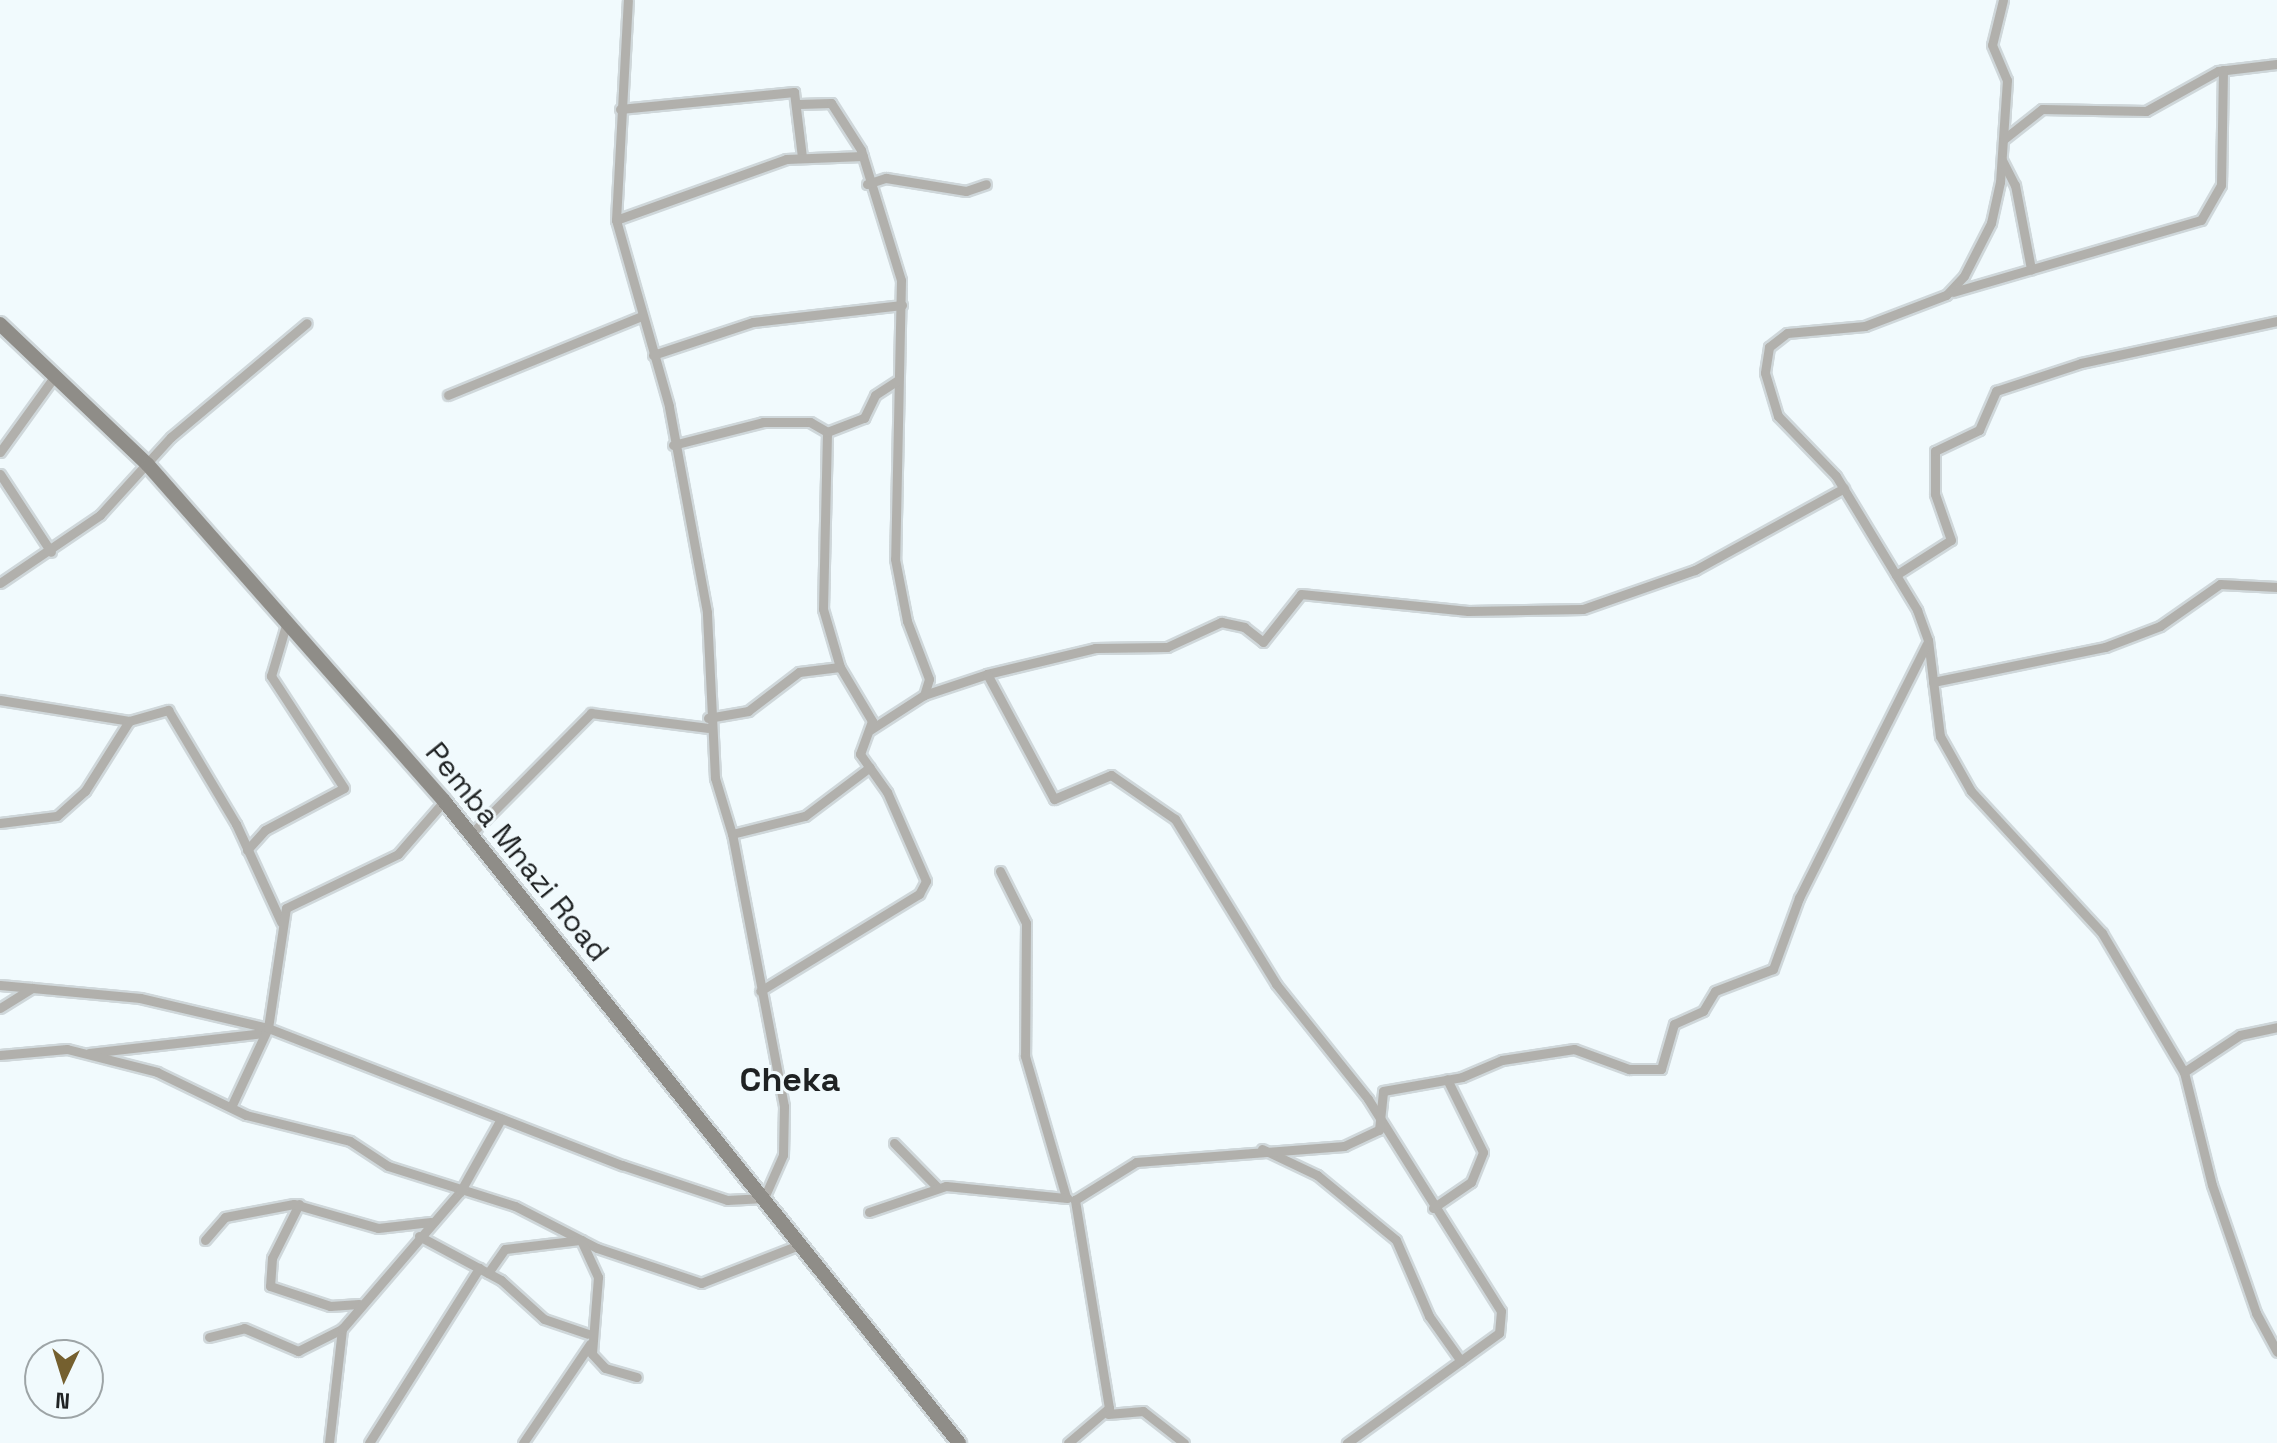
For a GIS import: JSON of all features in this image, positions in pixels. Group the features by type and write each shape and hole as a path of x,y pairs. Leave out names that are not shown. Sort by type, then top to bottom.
{"main road":[{"name":"Pemba Mnazi Road","path":"0,324 148,465 444,801 959,1443"}],"street":[{"path":"0,985 140,998 266,1030 715,1197 764,1198 787,1123 732,834 717,791 708,723 707,612 653,355 616,220 628,0"},
{"path":"1946,295 1991,223 2002,160 2007,80 1992,45 2003,0"},
{"path":"2004,139 2042,109 2156,109 2223,70 2277,64"},
{"path":"2223,70 2221,185 2201,220 1946,295 1865,326 1793,331 1769,347 1765,373 1778,416 1844,488 1896,575 1928,640 1940,736 1971,791 2102,933 2184,1072 2212,1185 2256,1313 2277,1352"},
{"path":"620,109 794,92 799,104 802,157"},
{"path":"799,104 831,103 863,156 867,184 898,268 902,305 895,559 907,621 928,673 924,695"},
{"path":"616,220 802,157 863,156"},
{"path":"2002,160 2015,185 2031,269"},
{"path":"867,184 886,178 966,191 986,184"},
{"path":"653,355 753,322 902,305"},
{"path":"448,395 642,316"},
{"path":"1896,575 1951,540 1935,494 1935,451 1979,430 1996,391 2081,363 2277,321"},
{"path":"0,583 51,552 148,465 201,410 307,323"},
{"path":"0,452 54,377"},
{"path":"827,432 864,418 875,395 898,380"},
{"path":"673,445 763,422 810,422 827,432"},
{"path":"760,991 925,887 887,792 860,754 870,730 869,712 840,667 823,609 827,432"},
{"path":"0,474 51,552"},
{"path":"870,730 924,695 987,674 1095,648 1167,647 1221,622 1263,642 1301,594 1468,611 1583,609 1695,570 1844,488"},
{"path":"1933,682 2105,647 2160,626 2220,584 2277,587"},
{"path":"247,850 265,830 344,788 271,676 286,625"},
{"path":"869,1212 938,1188 1070,1201 1136,1162 1262,1149 1344,1146 1377,1133 1381,1118 1380,1092 1447,1079 1564,1049 1629,1069 1661,1069 1674,1024 1703,1011 1715,991 1771,972 1789,941 1799,898 1928,640"},
{"path":"470,835 591,713 708,723 748,711 771,686 799,672 840,667"},
{"path":"987,674 1054,799 1111,775 1175,819 1276,984 1381,1118 1504,1321 1499,1333 1347,1443"},
{"path":"0,700 129,721 163,709 175,717 247,850 281,922"},
{"path":"0,823 48,820 67,809 129,721"},
{"path":"732,834 805,816 870,767"},
{"path":"231,1107 266,1030 281,922 290,904 398,854 444,801"},
{"path":"1000,871 1026,923 1025,1056 1070,1201 1097,1309 1108,1414"},
{"path":"0,1008 32,988"},
{"path":"2184,1072 2240,1035 2277,1027"},
{"path":"0,1055 85,1053 266,1030"},
{"path":"85,1053 157,1072 231,1107 350,1141 388,1166 460,1192 515,1206 581,1240 712,1283 799,1245"},
{"path":"1433,1208 1471,1182 1483,1152 1447,1079"},
{"path":"329,1443 342,1329 359,1304 460,1192 501,1119"},
{"path":"894,1143 938,1188"},
{"path":"1262,1149 1317,1175 1396,1240 1429,1316 1461,1361"},
{"path":"205,1240 225,1217 299,1204 378,1228 431,1222"},
{"path":"299,1204 272,1258 270,1286 330,1306 359,1304"},
{"path":"419,1236 484,1271 544,1319 589,1339 605,1368 637,1377"},
{"path":"369,1443 484,1271 505,1249 581,1240"},
{"path":"523,1443 589,1339 598,1277 581,1240"},
{"path":"209,1337 244,1328 298,1351 342,1329"},
{"path":"1068,1443 1108,1414 1143,1411 1184,1443"}],"district":[{"name":"Cheka","path":"790,1080"}]}
